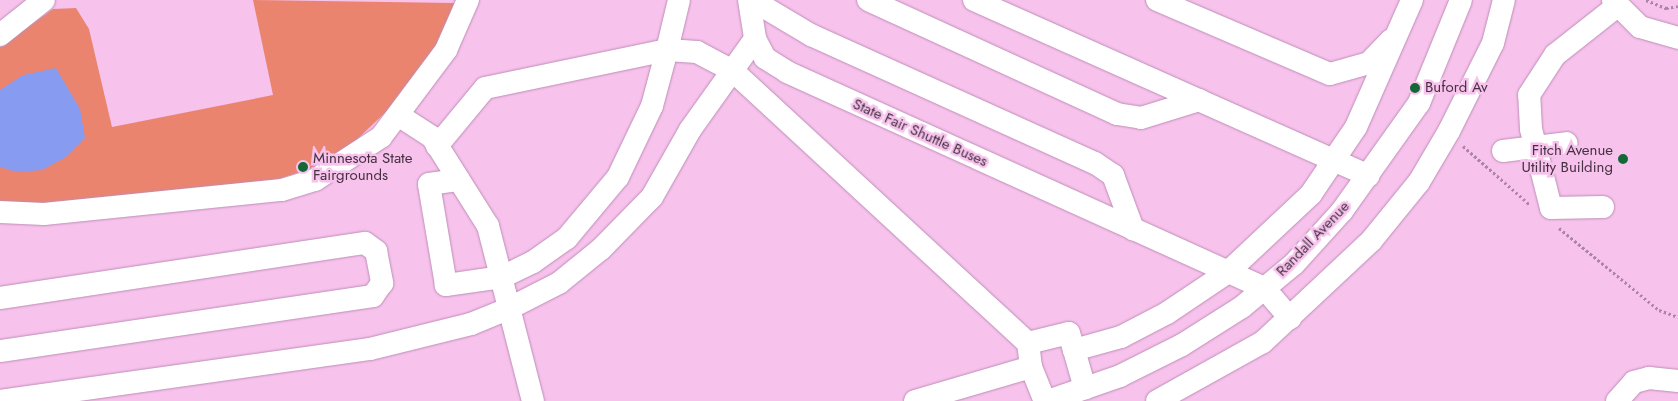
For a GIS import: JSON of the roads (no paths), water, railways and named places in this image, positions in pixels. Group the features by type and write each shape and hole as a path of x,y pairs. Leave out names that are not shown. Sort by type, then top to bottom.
{"street":[{"path":"0,35 44,0"},
{"path":"0,212 44,214 282,190 315,180 348,161 381,137 446,50 468,0"},
{"path":"459,180 429,184 446,286 502,277 566,238 618,177 652,106 679,0"},
{"name":"State Fair Shuttle Buses","path":"751,0 755,39 765,58 787,72 1264,288"},
{"name":"State Fair Shuttle Buses","path":"751,0 811,34 1095,163 1113,175 1133,229"},
{"path":"868,0 1117,114 1141,118 1199,100"},
{"path":"974,0 1369,176"},
{"path":"1156,0 1330,74 1369,63 1399,32"},
{"path":"1074,350 1121,337 1167,313 1228,272 1311,194 1356,127 1412,0"},
{"name":"Randall Avenue","path":"1050,401 1085,388 1182,345 1264,288 1294,264 1369,176 1420,103 1461,0"},
{"path":"1157,401 1263,342 1371,241 1419,182 1493,44 1504,0"},
{"path":"1603,207 1551,208 1537,148 1529,95 1536,79 1555,55 1615,3 1640,27 1678,38"},
{"path":"0,401 370,349 471,324 510,308 558,283 601,249 652,197 690,130 755,39"},
{"path":"437,146 485,88 667,50 697,52 733,70 1028,343 1031,367 1050,401"},
{"path":"398,114 437,146 488,226 533,401"},
{"path":"1503,151 1567,143"},
{"path":"0,298 365,243 376,251 382,283 373,296 0,350"},
{"path":"1264,288 1290,318"},
{"path":"1028,343 1069,333 1085,388"},
{"path":"915,401 1031,367"},
{"path":"1617,401 1634,382 1649,378 1678,381"}],"water":[{"path":"56,68 80,109 85,138 66,157 42,170 17,172 0,167 0,90 23,75"}],"place":[{"name":"Buford Av","path":"1415,88"},
{"name":"Fitch Avenue Utility Building","path":"1623,159"},
{"name":"Minnesota State Fairgrounds","path":"303,167"}]}
